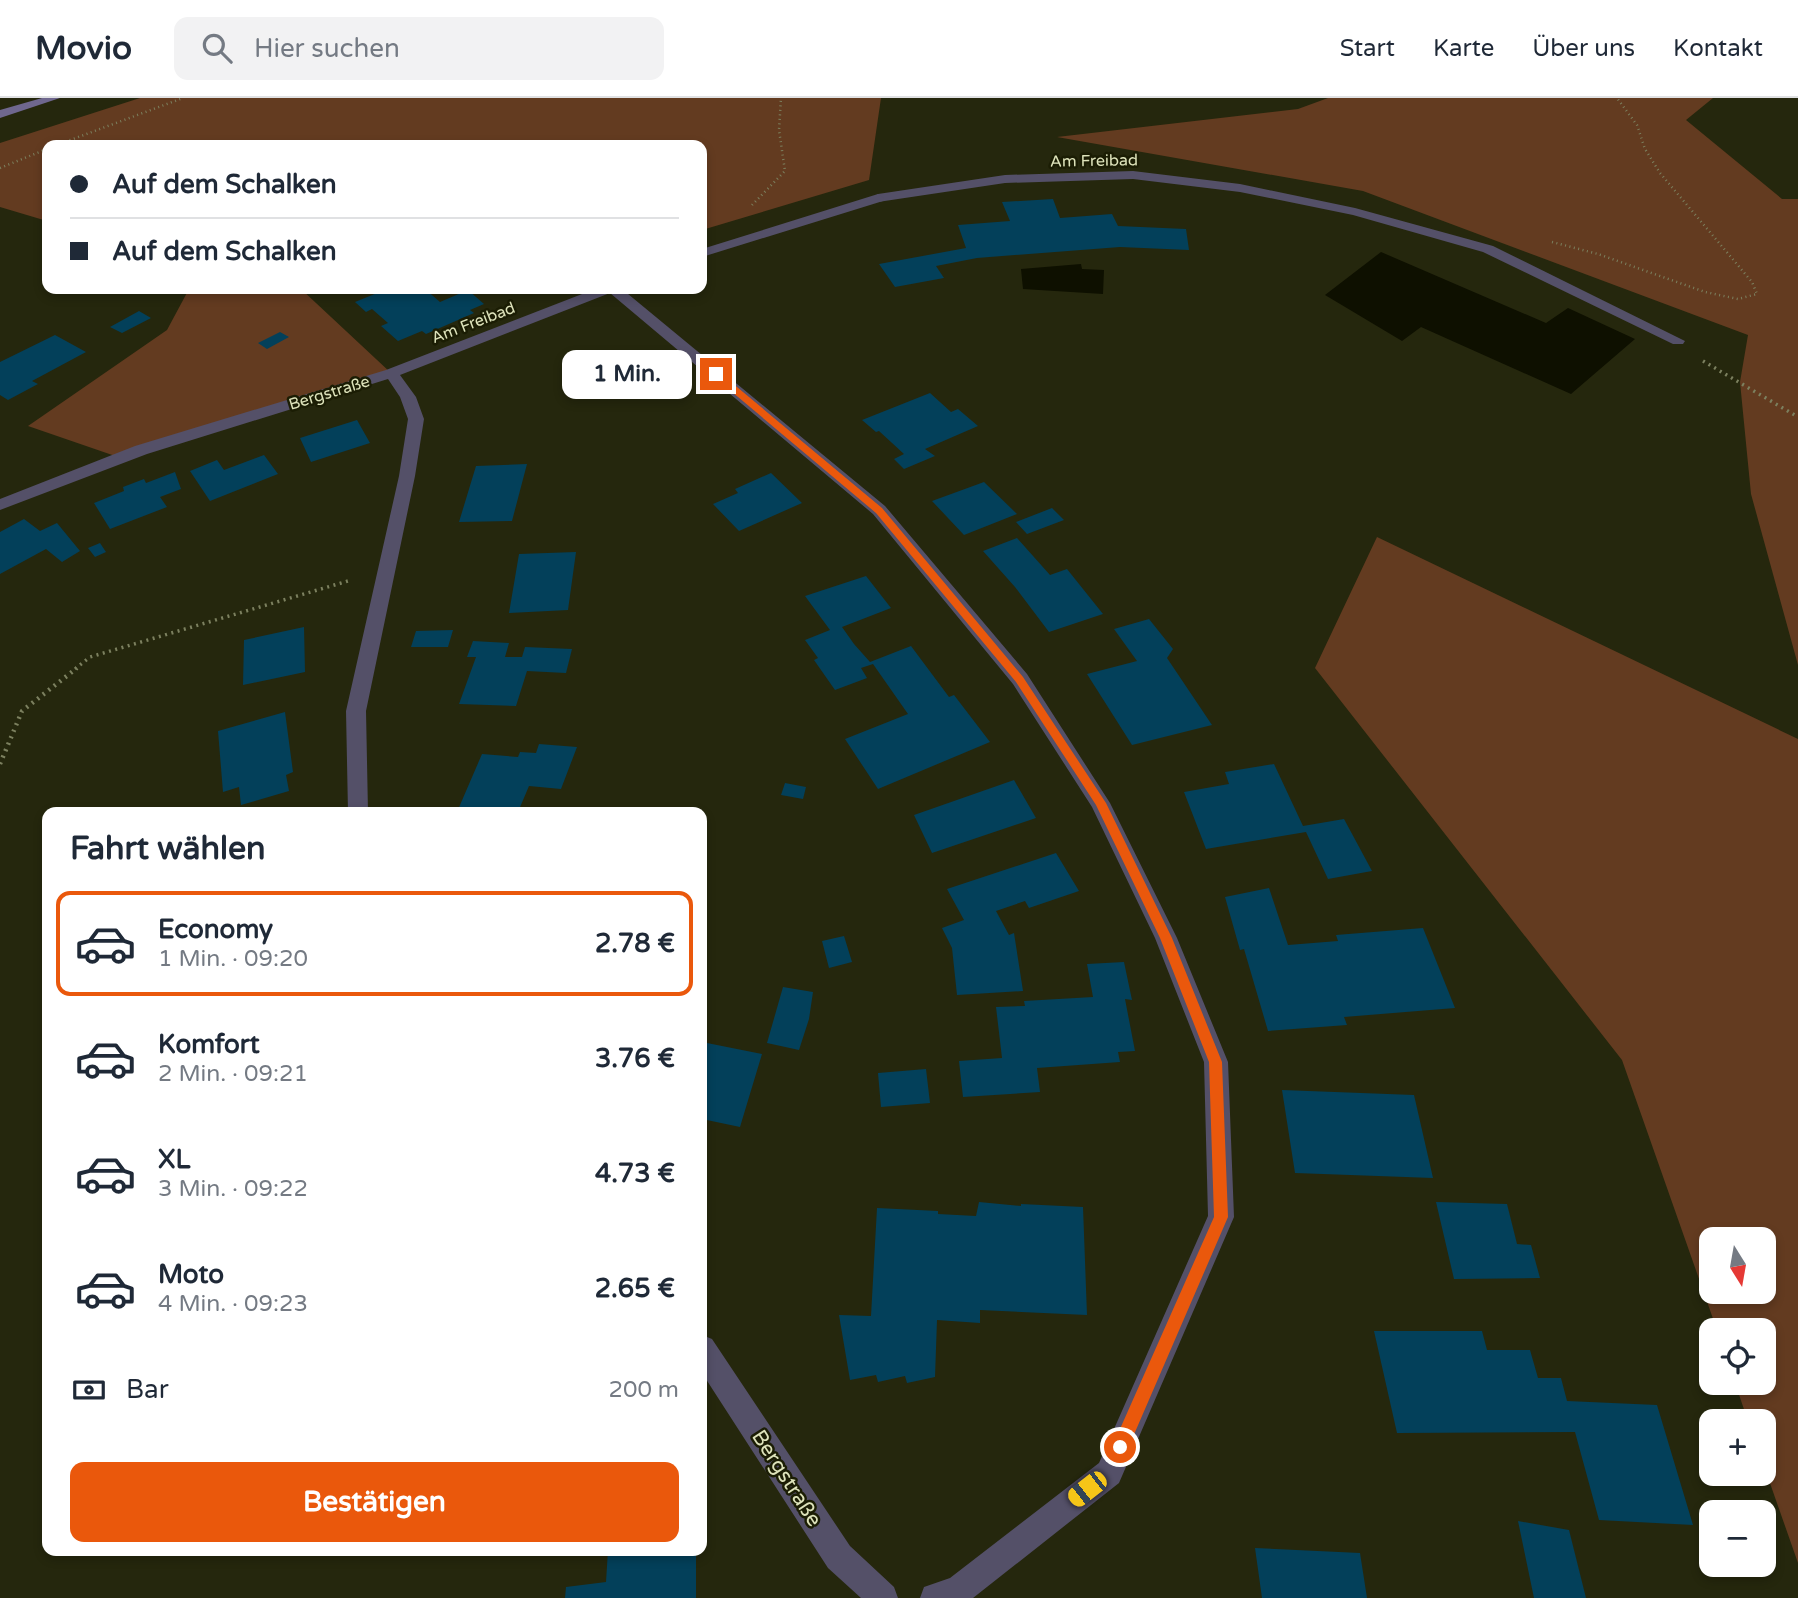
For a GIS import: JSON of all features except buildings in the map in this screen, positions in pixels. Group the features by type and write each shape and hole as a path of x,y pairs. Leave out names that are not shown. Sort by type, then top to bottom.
{"main road":[{"path":"0,114 54,98"}],"street":[{"name":"Am Freibad","path":"707,251 878,198 1005,179 1133,175 1240,188 1355,212 1488,249 1678,341"},
{"name":"Am Freibad","path":"391,373 594,294"},
{"path":"620,294 879,510 1020,680 1100,803 1166,938 1216,1062 1221,1217 1109,1473 959,1590 935,1598"},
{"name":"Bergstraße","path":"0,505 141,450 391,373 408,397 416,419 407,476 356,711 358,807"},
{"name":"Bergstraße","path":"707,1357 839,1558 883,1598"}],"path":[{"path":"70,140 183,98"},
{"path":"738,240 739,225 758,196 785,171 779,130 781,98"},
{"path":"1544,240 1598,254 1705,292 1738,299 1757,294 1752,282 1660,173 1645,149 1637,125 1617,98"},
{"path":"0,168 42,151"},
{"path":"1678,341 1697,357 1798,417"},
{"path":"0,764 22,711 90,657 386,571"}],"shaded area":[{"path":"140,98 881,98 869,180 707,229 707,140 42,140 42,220 0,207 0,143"},
{"path":"1328,98 1713,98 1686,120 1782,199 1798,199 1798,665 1751,494 1740,382 1748,335 1363,191 1057,137 1298,109"},
{"path":"1381,252 1546,323 1568,308 1635,339 1571,394 1421,327 1402,341 1325,295"},
{"path":"1081,264 1082,269 1104,270 1103,294 1023,289 1021,269"},
{"path":"186,294 306,294 391,373 121,458 28,426 167,330"},
{"path":"1377,537 1798,739 1798,1563 1771,1486 1776,1486 1776,1409 1744,1409 1739,1395 1776,1395 1776,1318 1713,1318 1708,1304 1776,1304 1776,1227 1699,1227 1699,1279 1622,1060 1315,668"}],"route":[{"path":"716,374 879,510 1020,680 1100,803 1166,938 1216,1062 1221,1217 1120,1447"}]}
